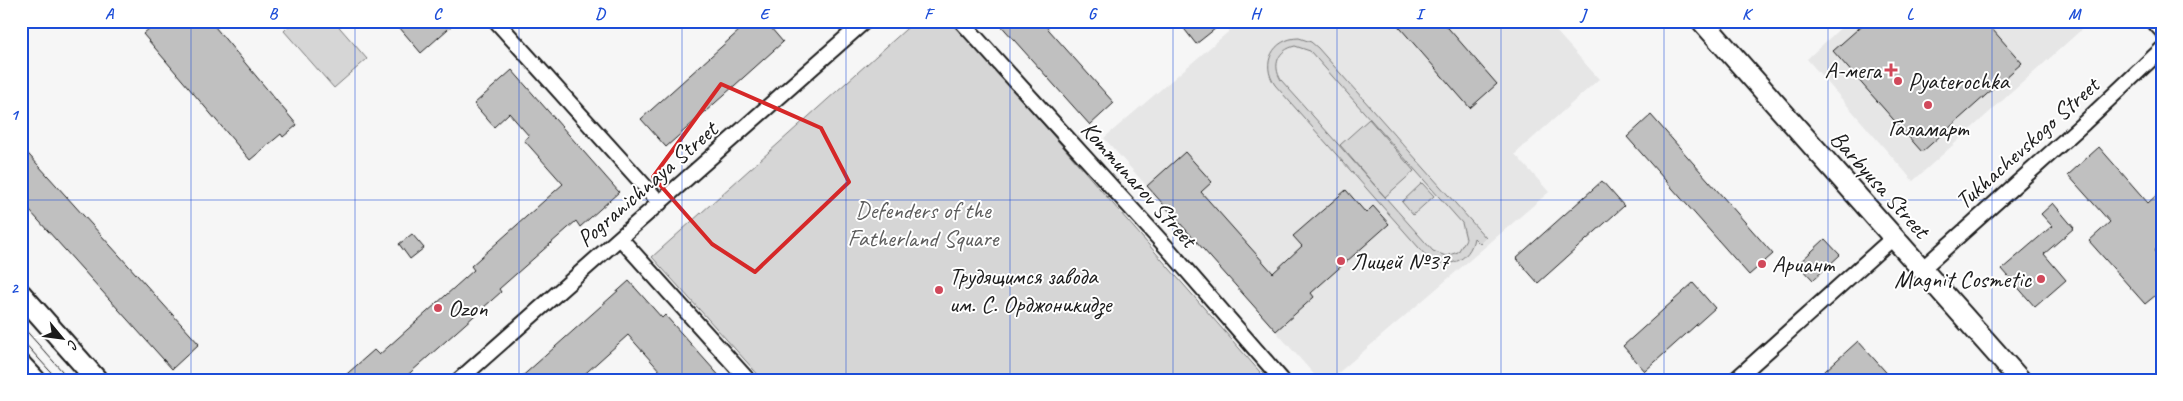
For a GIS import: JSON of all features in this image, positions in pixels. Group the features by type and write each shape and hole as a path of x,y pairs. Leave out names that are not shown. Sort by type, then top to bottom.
{"street":[{"path":"496,21 660,203"},
{"name":"Pogranichnaya Street","path":"459,380 865,21"},
{"name":"Kommunarov Street","path":"961,21 1168,250 1282,380"},
{"name":"Barbyusa Street","path":"1702,21 2020,380"},
{"path":"2153,21 2162,30"},
{"name":"Tukhachevskogo Street","path":"1922,269 2084,123 2162,49"},
{"path":"1735,380 1894,237"},
{"path":"620,238 748,380"},
{"path":"21,294 97,380"},
{"path":"21,365 35,380"}],"highlighted area":[{"path":"721,84 821,128 849,182 755,272 712,244 653,177"}],"shaded area":[{"name":"Лицей №37","path":"1241,21 1547,21 1599,79 1515,154 1549,192 1330,380 1319,380 1104,138"},
{"path":"1848,21 2091,21 1913,181 1807,59"}],"green space":[{"path":"294,21 334,21 367,59 334,88 284,31"},
{"name":"Defenders of the Fatherland Square","path":"915,21 953,21 1267,380 763,380 652,257"},
{"path":"1299,38 1311,42 1318,48 1486,238 1480,244 1474,238 1468,253 1463,258 1450,263 1442,263 1427,257 1275,85 1269,69 1269,61 1276,47 1290,39","holes":["1295,46 1310,51 1462,223 1466,239 1458,252 1446,256 1433,251 1281,80 1277,64 1284,51"]},
{"path":"1369,119 1414,171 1385,197 1340,145"},
{"path":"1422,183 1434,196 1413,215 1402,202"}],"building":[{"path":"158,21 210,21 297,125 283,137 281,134 250,160 143,34"},
{"path":"394,21 457,21 421,53"},
{"path":"750,21 765,21 783,42 666,147 641,119"},
{"path":"997,21 1041,21 1114,103 1090,125"},
{"path":"1178,21 1225,21 1196,44"},
{"path":"1394,21 1442,21 1497,84 1470,108"},
{"path":"1867,21 1985,21 2022,63 1922,152 1833,51"},
{"path":"512,70 619,192 580,227 576,221 499,289 501,292 402,380 340,380 374,350 379,355 474,270 471,266 563,184 524,140 529,136 509,113 494,127 474,104"},
{"path":"1651,115 1773,254 1749,275 1627,137"},
{"path":"21,146 199,344 172,369 21,201"},
{"path":"2099,147 2148,203 2162,190 2162,244 2154,251 2162,259 2162,290 2145,304 2089,241 2110,222 2068,175"},
{"path":"1185,152 1212,182 1201,192 1273,273 1302,246 1293,236 1346,190 1366,213 1373,206 1389,224 1311,293 1314,297 1276,331 1147,186"},
{"path":"1602,181 1624,206 1538,283 1516,258"},
{"path":"2053,203 2074,228 2044,254 2066,280 2035,307 2002,269 2052,226 2041,214"},
{"path":"412,234 424,248 410,259 399,244"},
{"path":"1825,239 1840,255 1813,280 1798,264"},
{"path":"629,281 662,318 665,315 723,380 668,380 628,335 578,380 518,380"},
{"path":"1693,283 1715,308 1645,371 1623,346"},
{"path":"1858,341 1893,380 1815,380"}],"tram line":[{"path":"21,325 70,380"},
{"path":"21,339 58,380"}],"place":[{"name":"А-мега","path":"1891,70"},
{"name":"Pyaterochka","path":"1898,81"},
{"name":"Галамарт","path":"1928,105"},
{"name":"Лицей №37","path":"1341,261"},
{"name":"Ариант","path":"1762,264"},
{"name":"Magnit Cosmetic","path":"2041,279"},
{"name":"Трудящимся завода им. С. Орджоникидзе","path":"939,290"},
{"name":"Ozon","path":"438,308"}]}
